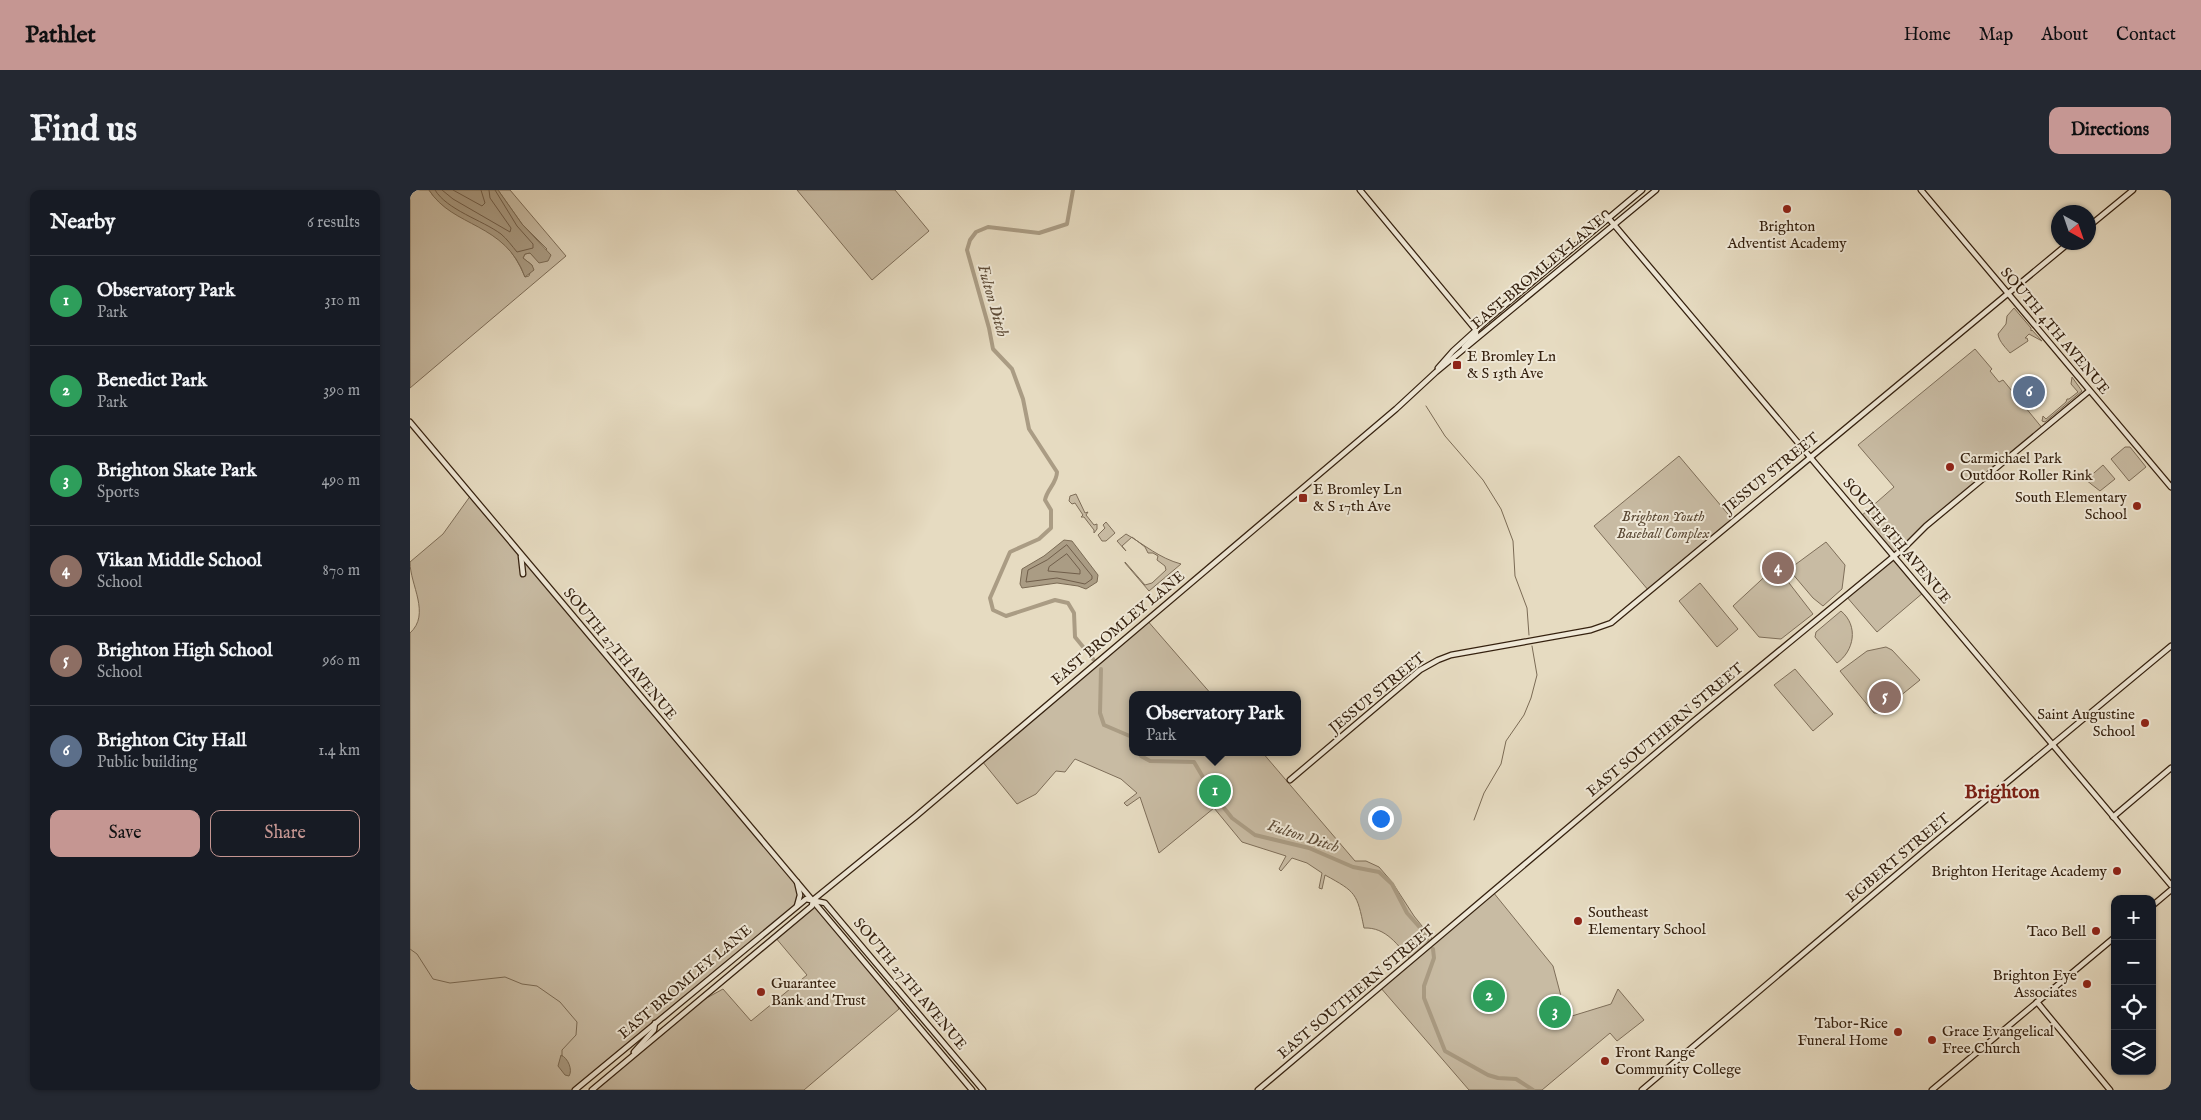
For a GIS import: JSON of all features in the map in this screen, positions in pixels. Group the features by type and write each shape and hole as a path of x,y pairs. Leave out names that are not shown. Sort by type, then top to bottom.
{"street":[{"path":"1360,190 1476,330 1482,332 1490,329"},
{"name":"EAST BROMLEY LANE","path":"1436,372 1447,357 1476,330 1606,216 1642,190"},
{"name":"EAST BROMLEY LANE","path":"592,1090 773,940 812,906 814,900 962,778 1396,409 1436,372 1656,190"},
{"name":"SOUTH 4TH AVENUE","path":"1921,190 2171,487"},
{"path":"2096,220 2133,190"},
{"name":"SOUTH 8TH AVENUE","path":"1606,216 2171,885"},
{"name":"JESSUP STREET","path":"1290,780 1420,670 1438,660 1451,655 1601,628 1611,623 2060,250"},
{"path":"1452,360 1476,335 1476,330"},
{"name":"EAST SOUTHERN STREET","path":"1258,1090 1694,721 1894,556 1926,526 2089,391"},
{"name":"SOUTH 27TH AVENUE","path":"410,422 972,1090"},
{"path":"521,554 523,574"},
{"name":"EGBERT STREET","path":"1642,1090 2171,646"},
{"path":"2113,817 2171,768"},
{"path":"796,908 800,895 797,880"},
{"path":"2156,903 2171,890"},
{"name":"EAST BROMLEY LANE","path":"575,1090 806,899 814,900"},
{"name":"SOUTH 27TH AVENUE","path":"814,900 825,903 983,1090"},
{"path":"1932,1090 2111,940"},
{"path":"2037,1002 2110,1090"},
{"path":"627,1061 654,1030 655,1023"}],"green space":[{"path":"410,190 429,190 436,199 452,212 499,239 514,256 525,277 529,276 532,265 523,258 525,254 530,253 535,258 547,249 522,224 498,190 510,190 566,256 410,388"},
{"path":"797,190 895,190 929,231 872,280"},
{"path":"2014,308 2031,328 2031,331 2042,341 2029,334 2025,338 2028,341 2010,353 2001,342 1998,334 2006,324 2007,316"},
{"path":"1975,349 1992,369 1990,371 1999,382 2003,380 2043,429 1894,556 1924,592 1877,632 1846,596 1893,556 1860,517 1894,487 1858,445"},
{"path":"2072,377 2082,391 2045,422 2042,421 2043,416 2046,419 2067,399 2078,392 2071,384"},
{"path":"2125,447 2130,447 2146,467 2129,481 2111,459"},
{"name":"Brighton Youth Baseball Complex","path":"1679,456 1733,520 1649,591 1594,526"},
{"path":"2103,465 2115,479 2100,491 2086,480"},
{"path":"1076,494 1085,513 1088,512 1086,515 1094,525 1097,524 1097,529 1094,533 1094,530 1084,517 1081,517 1083,515 1075,503 1072,504 1069,501 1070,496"},
{"path":"471,495 812,900 804,899 575,1090 410,1090 410,633 419,617 419,608 410,562 443,534"},
{"path":"1106,522 1115,533 1106,541 1102,541 1098,535 1105,528 1103,525"},
{"path":"1126,534 1132,537 1122,546 1126,551 1117,541"},
{"path":"1137,541 1159,555 1181,564 1149,591 1125,562 1145,585 1152,583 1166,570 1165,566 1157,560 1158,556 1148,553 1145,547"},
{"path":"1826,542 1845,565 1842,589 1823,606 1813,598 1791,572 1792,567"},
{"path":"1773,569 1779,570 1813,614 1781,639 1759,637 1733,606"},
{"path":"1700,583 1738,629 1717,647 1679,601"},
{"path":"1841,611 1847,617 1850,624 1852,638 1847,652 1837,663 1815,637 1816,632"},
{"path":"1146,619 1209,691 1129,691 1129,756 1265,756 1355,861 1366,861 1379,867 1434,941 1493,892 1553,966 1566,1015 1572,1016 1611,1004 1618,989 1644,1020 1617,1041 1610,1033 1542,1090 1469,1090 1380,987 1411,961 1391,938 1379,930 1364,928 1357,900 1349,890 1325,875 1322,889 1319,888 1322,873 1307,863 1292,858 1281,871 1279,869 1286,856 1242,842 1214,808 1159,853 1140,797 1127,806 1124,803 1137,793 1121,779 1075,759 1065,772 1056,771 1036,794 1017,804 982,761"},
{"path":"1886,647 1892,650 1920,680 1879,713 1874,713 1840,671 1867,651"},
{"path":"1795,669 1833,714 1813,731 1774,685"},
{"path":"813,901 893,996 899,1009 804,1090 592,1090 692,1006 723,989 751,1021 807,975 775,937 812,906"}],"water":[{"path":"429,190 498,190 522,224 551,255 548,261 539,263 530,253 525,254 523,258 532,265 534,270 525,277 516,259 505,246 492,235 451,212"},
{"path":"1064,540 1072,541 1098,575 1097,582 1086,589 1057,583 1022,588 1020,584 1022,569 1044,556"},
{"path":"561,1055 569,1064 569,1076 565,1075 558,1066"}],"waterway":[{"name":"Fulton Ditch","path":"1073,190 1067,224 1039,233 988,227 976,232 970,240 967,250 993,349 1012,369 1023,399 1029,429 1057,472 1057,476 1045,500 1051,510 1051,528 1039,539 1010,552 990,598 993,610 1006,616 1055,600 1068,603 1074,613 1075,637 1093,659"},
{"path":"1426,406 1445,436 1483,480 1501,509 1513,541 1515,576 1527,608 1529,635"},
{"path":"1474,820 1484,793 1501,764 1506,741 1524,715 1531,698 1537,675 1532,646"},
{"name":"Fulton Ditch","path":"1101,669 1100,713 1104,725 1129,736"},
{"name":"Fulton Ditch","path":"1141,756 1150,761 1194,762 1213,794 1232,818 1255,835 1309,848 1353,867 1379,872 1392,884 1407,913 1423,931 1428,941"},
{"path":"410,949 417,954 433,979 450,983 505,977 522,984 537,986 560,1002 577,1022 576,1035 562,1050 562,1056"},
{"name":"Fulton Ditch","path":"1433,949 1434,958 1424,986 1424,998 1445,1051 1488,1075 1498,1078 1516,1079 1533,1090"}],"place":[{"name":"Brighton Adventist Academy","path":"1787,209"},
{"name":"E Bromley Ln & S 13th Ave","path":"1457,365"},
{"name":"Brighton City Hall","path":"2029,392"},
{"name":"Carmichael Park Outdoor Roller Rink","path":"1950,467"},
{"name":"E Bromley Ln & S 17th Ave","path":"1303,498"},
{"name":"South Elementary School","path":"2137,506"},
{"name":"Vikan Middle School","path":"1778,568"},
{"name":"Brighton High School","path":"1885,697"},
{"name":"Saint Augustine School","path":"2145,723"},
{"name":"Observatory Park","path":"1215,791"},
{"name":"Brighton Heritage Academy","path":"2117,871"},
{"name":"Southeast Elementary School","path":"1578,921"},
{"name":"Taco Bell","path":"2096,931"},
{"name":"Brighton Eye Associates","path":"2087,984"},
{"name":"Guarantee Bank and Trust","path":"761,992"},
{"name":"Benedict Park","path":"1489,996"},
{"name":"Brighton Skate Park","path":"1555,1012"},
{"name":"Tabor-Rice Funeral Home","path":"1898,1032"},
{"name":"Grace Evangelical Free Church","path":"1932,1040"},
{"name":"Front Range Community College","path":"1605,1061"}],"district":[{"name":"Brighton","path":"2002,792"}]}
